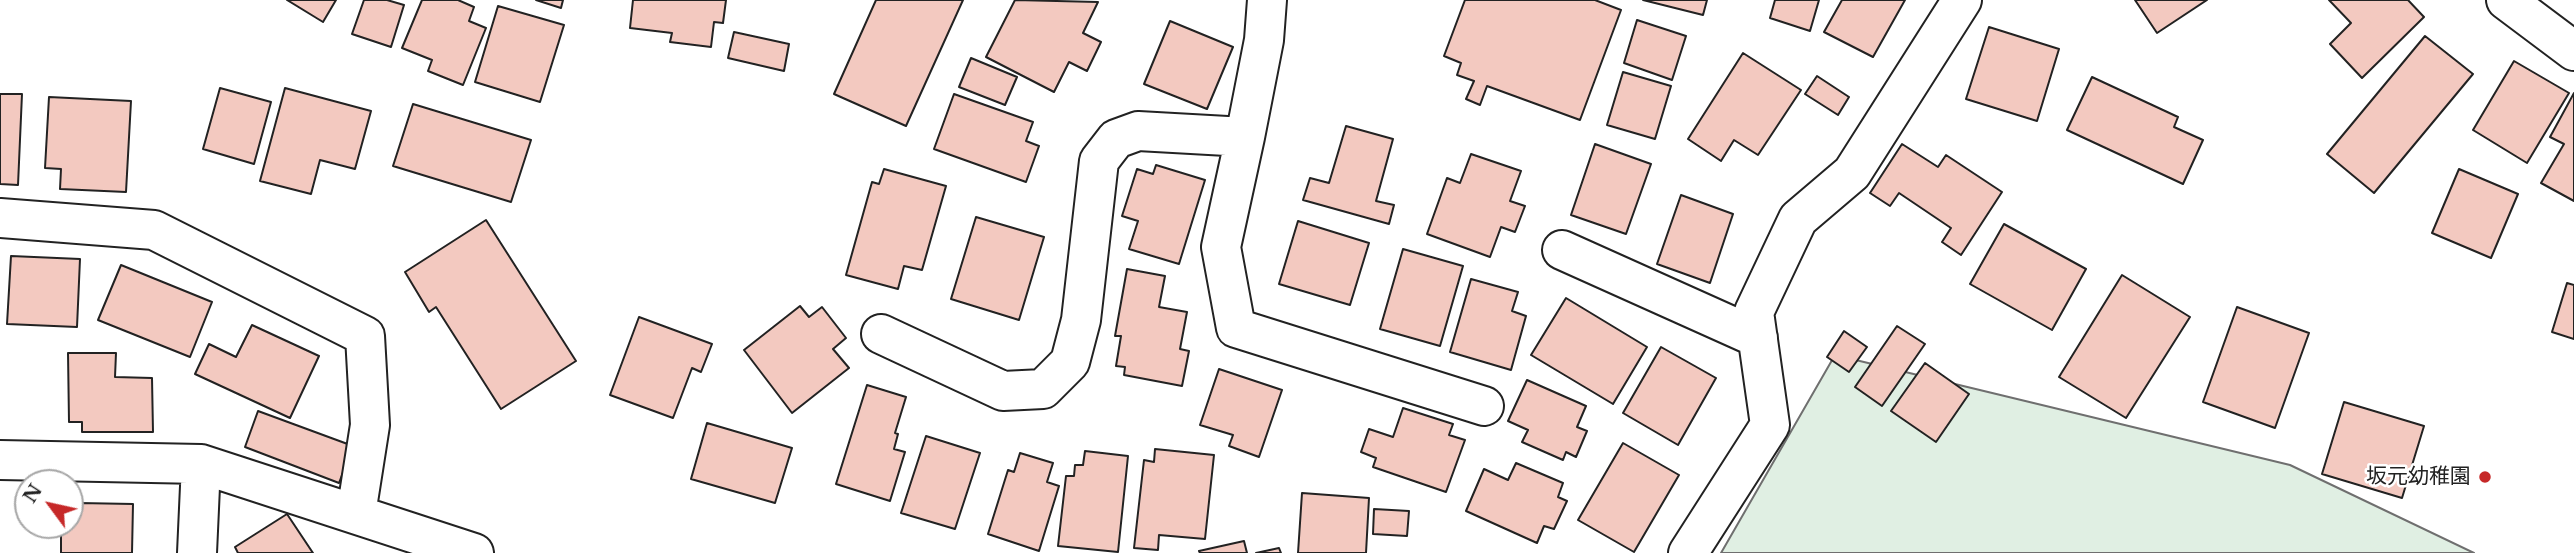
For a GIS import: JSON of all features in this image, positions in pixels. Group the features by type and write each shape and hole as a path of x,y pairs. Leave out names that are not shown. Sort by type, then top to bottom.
{"street":[{"path":"1267,0 1264,40 1221,247 1237,328 1484,406"},
{"path":"1688,553 1770,425 1754,312 1798,219 1852,173 1962,0"},
{"path":"2506,0 2574,51"},
{"path":"881,334 1003,391 1043,388 1070,362 1081,320 1099,160 1116,139 1138,131 1245,137"},
{"path":"0,218 154,230 365,336 370,425 356,514"},
{"path":"1562,250 1758,338"},
{"path":"0,460 201,464 474,553"},
{"path":"197,553 201,464"}],"green space":[{"path":"1835,355 2290,465 2474,553 1721,553"}],"building":[{"path":"287,0 336,0 323,22"},
{"path":"364,0 387,0 404,5 391,47 352,34"},
{"path":"422,0 458,0 474,7 469,21 486,28 463,85 428,71 432,60 402,48"},
{"path":"536,0 563,0 561,8"},
{"path":"633,0 726,0 723,23 714,22 711,47 670,42 672,33 630,28"},
{"path":"876,0 963,0 906,126 834,94"},
{"path":"1015,0 1098,2 1083,33 1101,42 1087,71 1069,62 1054,92 986,57"},
{"path":"1465,0 1595,0 1621,10 1580,120 1487,86 1480,105 1466,99 1474,81 1457,75 1461,63 1444,56"},
{"path":"1643,0 1707,0 1703,15"},
{"path":"1775,0 1819,0 1810,31 1770,18"},
{"path":"1842,0 1905,0 1873,57 1824,32"},
{"path":"2135,0 2207,0 2157,33"},
{"path":"2329,0 2408,0 2424,17 2362,78 2330,44 2351,23"},
{"path":"498,6 564,25 540,102 475,82"},
{"path":"1637,20 1686,36 1672,80 1624,63"},
{"path":"1170,21 1233,47 1207,109 1144,84"},
{"path":"1989,27 2059,49 2037,121 1966,99"},
{"path":"734,32 789,44 784,71 728,58"},
{"path":"2425,36 2473,74 2374,193 2327,154"},
{"path":"1743,53 1801,90 1758,155 1734,140 1721,161 1688,139"},
{"path":"971,58 1017,77 1005,105 959,87"},
{"path":"2514,61 2569,93 2527,163 2473,130"},
{"path":"1623,72 1671,86 1655,139 1607,125"},
{"path":"1817,76 1849,97 1838,115 1805,94"},
{"path":"2092,77 2178,117 2174,127 2203,140 2183,184 2067,130"},
{"path":"220,88 271,102 254,164 203,149"},
{"path":"285,88 371,111 355,169 320,160 311,194 260,181"},
{"path":"2574,93 2574,201 2541,183 2564,144 2550,137"},
{"path":"0,94 22,94 18,185 0,184"},
{"path":"954,94 1033,122 1026,141 1039,146 1026,182 934,149"},
{"path":"49,97 131,101 126,192 60,189 61,169 45,168"},
{"path":"413,104 531,140 511,202 393,166"},
{"path":"1346,126 1393,139 1376,201 1394,205 1389,224 1303,200 1310,178 1329,183"},
{"path":"1595,144 1651,164 1626,234 1571,215"},
{"path":"1902,144 1938,167 1946,155 2002,192 1961,255 1942,242 1951,228 1899,193 1890,206 1870,193"},
{"path":"1471,154 1521,171 1510,201 1525,206 1515,232 1501,227 1490,257 1427,234 1447,178 1460,183"},
{"path":"1156,165 1205,180 1179,264 1129,249 1138,221 1122,216 1137,169 1153,174"},
{"path":"884,169 946,186 922,270 904,266 898,289 846,275 872,182 879,184"},
{"path":"2459,169 2518,194 2491,258 2432,233"},
{"path":"1681,195 1733,214 1710,283 1657,264"},
{"path":"976,217 1044,237 1019,320 951,299"},
{"path":"486,220 576,361 501,409 436,307 429,312 405,272"},
{"path":"1298,221 1369,243 1350,305 1279,284"},
{"path":"2004,224 2086,269 2052,330 1970,284"},
{"path":"1403,249 1463,266 1440,346 1380,329"},
{"path":"11,256 80,259 77,327 7,324"},
{"path":"121,265 212,302 190,357 98,320"},
{"path":"1127,269 1165,276 1159,307 1187,312 1180,349 1189,351 1182,386 1124,375 1125,367 1116,366 1121,336 1115,336"},
{"path":"2122,275 2190,317 2126,418 2059,377"},
{"path":"1471,279 1518,292 1512,311 1526,316 1511,370 1450,352"},
{"path":"2567,283 2574,285 2574,339 2552,332"},
{"path":"1566,298 1647,347 1613,404 1531,355"},
{"path":"800,306 809,317 822,307 846,338 833,349 849,368 792,413 744,350"},
{"path":"2237,307 2309,333 2275,428 2203,402"},
{"path":"639,317 712,344 701,372 692,368 673,418 610,395"},
{"path":"252,325 319,356 290,418 195,374 209,344 236,357"},
{"path":"1897,326 1925,344 1882,406 1855,387"},
{"path":"1844,331 1867,347 1849,372 1827,357"},
{"path":"1661,347 1716,378 1678,445 1623,413"},
{"path":"68,353 116,353 115,377 152,378 153,432 82,432 82,422 69,422"},
{"path":"1925,363 1969,394 1936,442 1891,411"},
{"path":"1219,369 1282,390 1259,457 1229,446 1233,435 1200,425"},
{"path":"1527,380 1586,406 1577,427 1587,431 1576,457 1566,452 1563,460 1522,442 1528,430 1508,421"},
{"path":"867,385 906,397 895,433 898,434 894,449 905,452 890,501 836,484"},
{"path":"2344,402 2424,426 2402,498 2322,474"},
{"path":"1403,408 1453,424 1449,435 1465,440 1446,492 1373,467 1376,458 1361,452 1369,429 1393,437"},
{"path":"258,411 353,446 339,483 245,447"},
{"path":"707,423 792,448 775,503 691,479"},
{"path":"926,436 980,453 955,529 901,513"},
{"path":"1623,443 1679,475 1634,552 1578,520"},
{"path":"1155,449 1214,455 1205,539 1159,535 1158,550 1134,548 1144,460 1154,462"},
{"path":"1085,451 1128,456 1118,552 1058,546 1066,476 1074,476 1075,465 1083,465"},
{"path":"1020,453 1053,463 1047,482 1059,486 1039,551 988,534 1008,470 1014,472"},
{"path":"1516,463 1563,483 1558,497 1567,501 1554,529 1544,526 1537,543 1466,511 1484,469 1508,480"},
{"path":"1302,493 1369,498 1366,553 1298,553"},
{"path":"84,503 133,504 132,553 61,553 61,539 84,539"},
{"path":"1374,509 1409,511 1407,536 1373,534"},
{"path":"287,514 313,553 238,553 235,547"},
{"path":"1244,541 1247,553 1199,551"},
{"path":"1279,548 1281,553 1256,553"}],"place":[{"name":"坂元幼稚園","path":"2485,477"}]}
